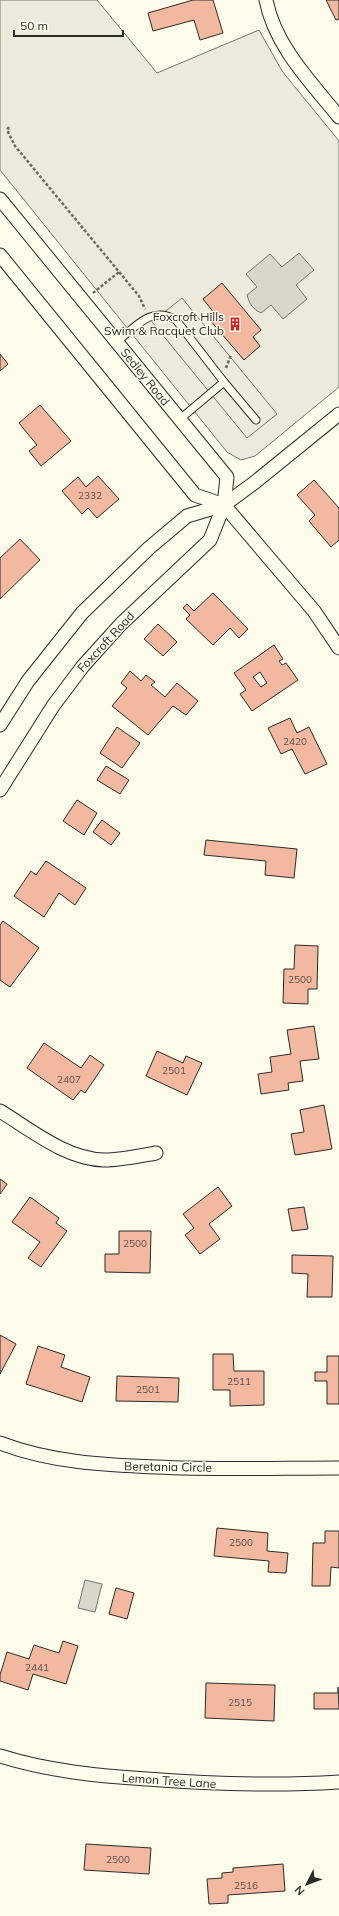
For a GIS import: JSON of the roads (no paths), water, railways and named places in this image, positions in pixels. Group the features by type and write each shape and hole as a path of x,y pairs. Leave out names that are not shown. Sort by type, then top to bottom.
{"street":[{"path":"266,0 274,28 286,50 339,117"},
{"name":"Sedley Road","path":"0,199 227,477 224,505"},
{"path":"0,255 195,495 224,505 314,611 339,648"},
{"path":"0,725 28,681 90,606 149,548 187,516 224,505 254,483 339,414"},
{"name":"Foxcroft Road","path":"0,790 53,706 83,666 121,624 210,540 224,505"},
{"path":"0,1111 51,1143 84,1156 104,1160 156,1153"},
{"name":"Beretania Circle","path":"0,1443 51,1458 106,1465 180,1468 339,1468"},
{"name":"Lemon Tree Lane","path":"0,1756 18,1762 72,1772 210,1784 285,1785 339,1782"}],"lane":[{"path":"117,342 155,314 167,314 176,320 224,382 256,420"},
{"path":"180,419 224,382"}],"place":[{"name":"Foxcroft Hills Swim & Racquet Club","path":"235,324"}]}
